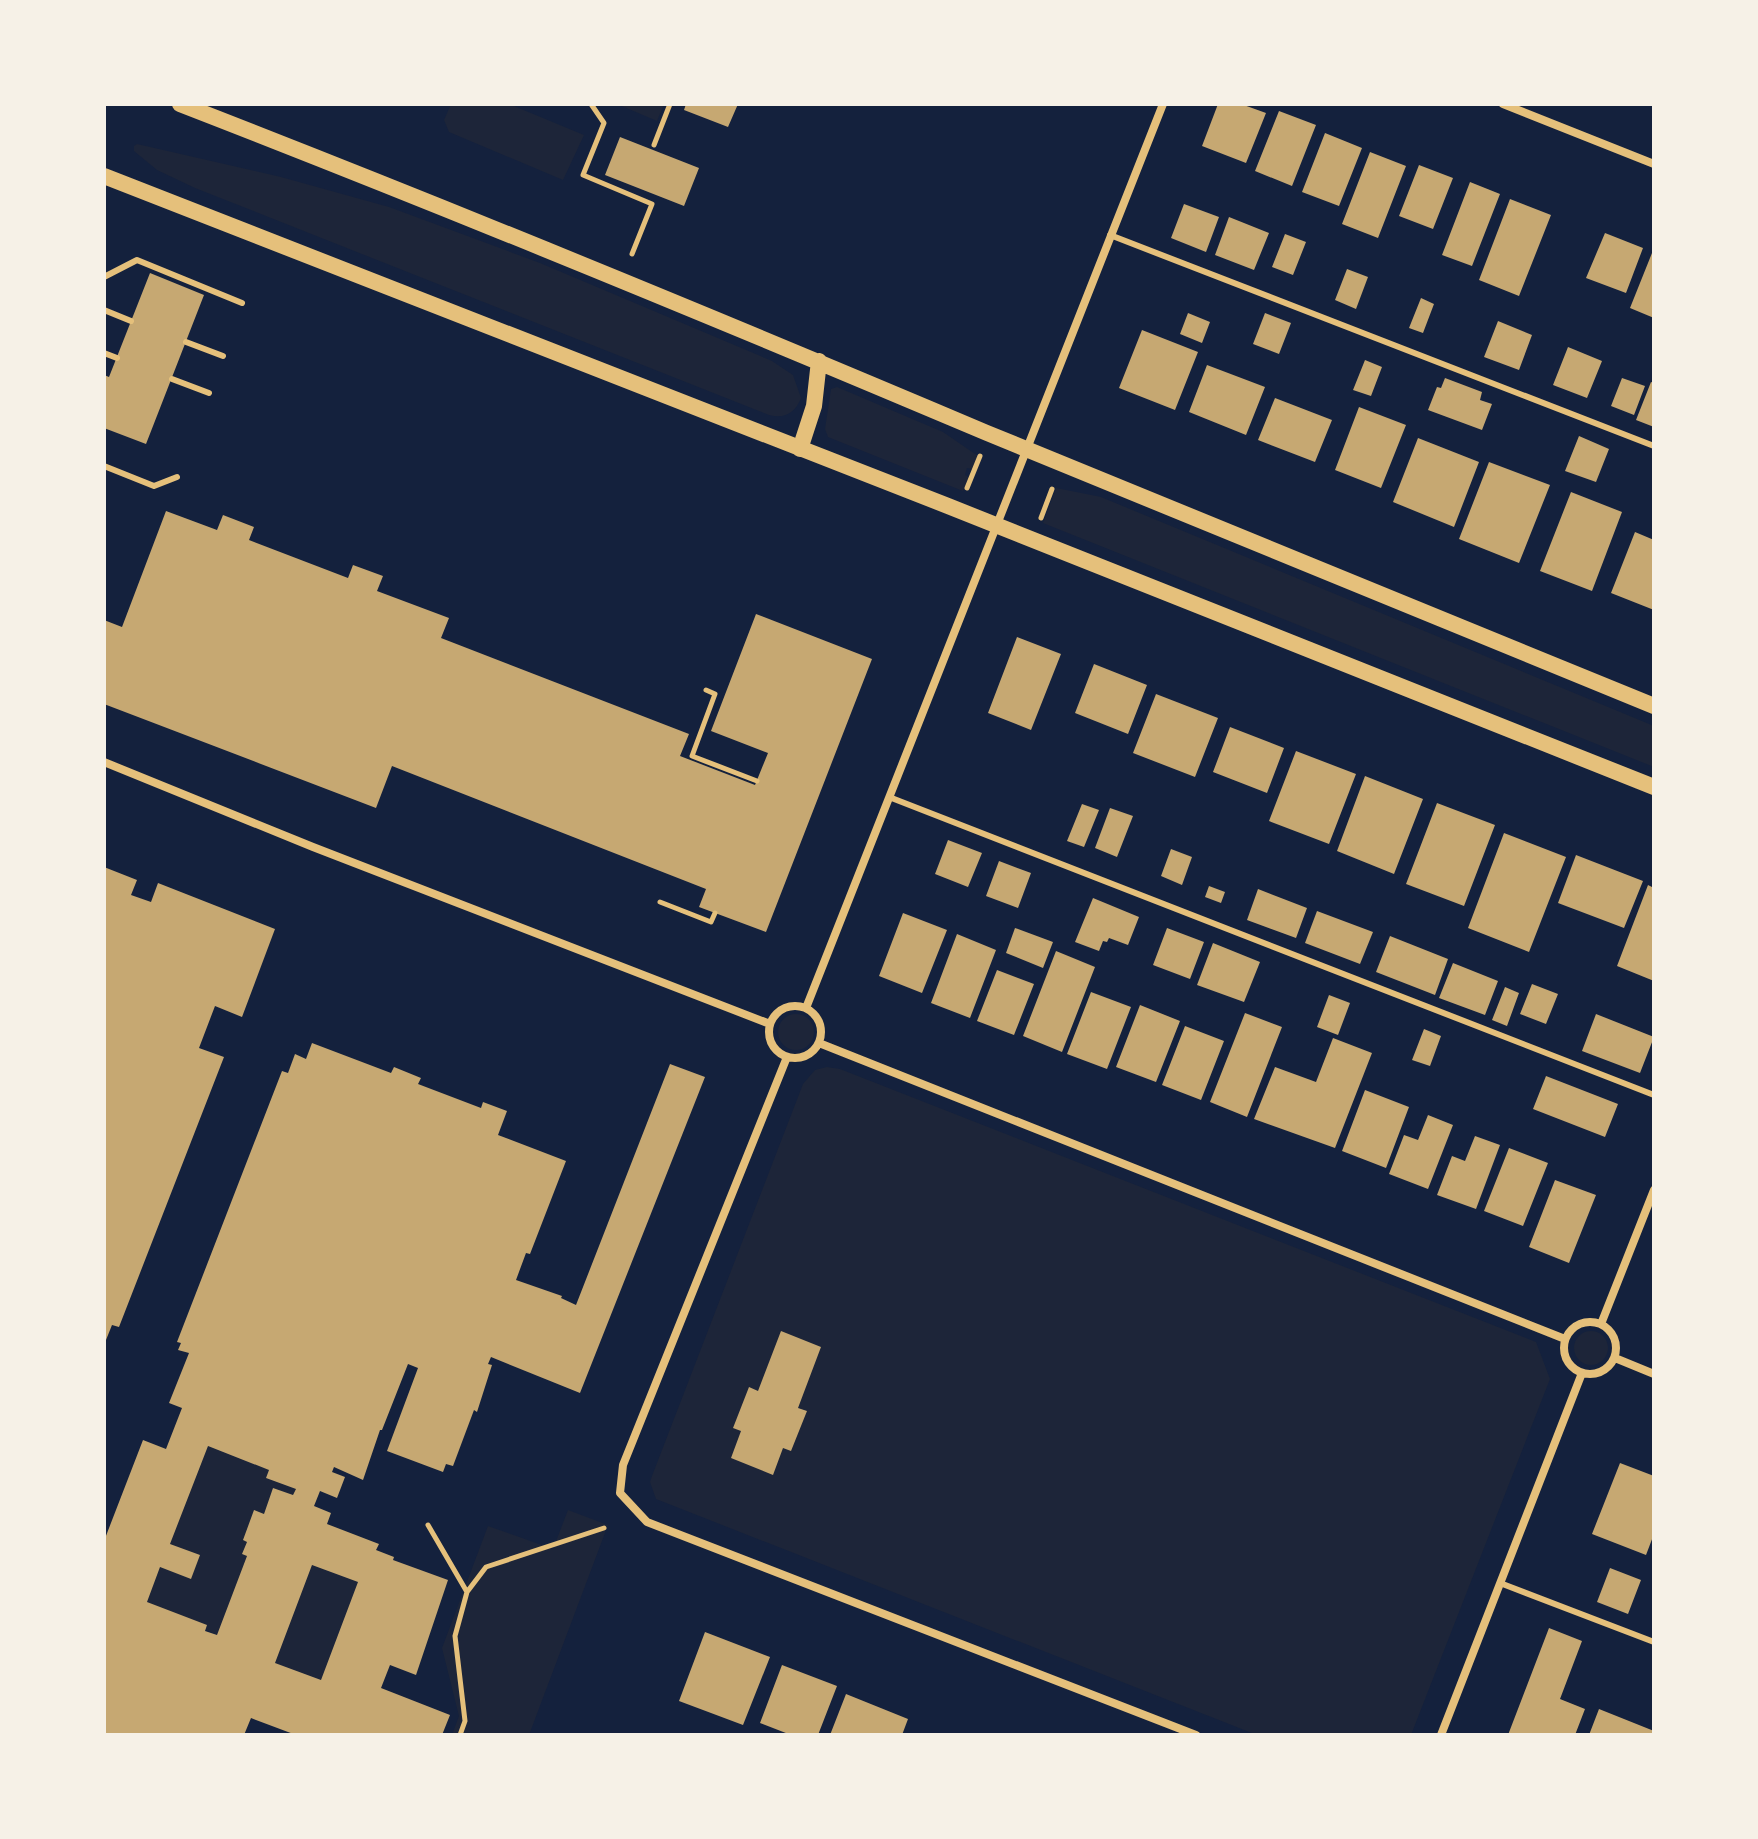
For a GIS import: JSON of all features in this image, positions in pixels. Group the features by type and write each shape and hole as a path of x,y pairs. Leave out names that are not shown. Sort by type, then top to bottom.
{"main road":[{"path":"180,104 819,361 1654,706"},
{"path":"104,176 1654,787"},
{"path":"800,449 814,406 819,361"}],"street":[{"path":"806,1008 1163,104"},
{"path":"1503,104 1654,164"},
{"path":"104,762 458,904 770,1024"},
{"path":"795,1005 806,1008 815,1014 820,1023 822,1033 819,1043 806,1056 787,1057 771,1044 770,1024 775,1014 784,1007 795,1005"},
{"path":"819,1043 1565,1339"},
{"path":"787,1057 623,1465 620,1493 647,1522 1196,1735"},
{"path":"1601,1324 1654,1190"},
{"path":"1580,1324 1601,1324 1615,1338 1615,1358 1601,1372 1582,1373 1572,1368 1566,1360 1565,1339 1580,1324"},
{"path":"1615,1358 1654,1374"},
{"path":"1441,1735 1582,1373"}],"lane":[{"path":"1110,235 1654,446"},
{"path":"104,277 137,260 242,303"},
{"path":"104,310 131,321"},
{"path":"186,342 223,356"},
{"path":"104,353 117,358"},
{"path":"172,379 209,393"},
{"path":"104,466 154,486 177,477"},
{"path":"889,797 1654,1095"},
{"path":"1500,1583 1654,1642"}],"path":[{"path":"591,104 604,123 583,175 652,204 632,254"},
{"path":"654,145 670,104"},
{"path":"966,491 980,456"},
{"path":"1039,521 1052,489"},
{"path":"706,690 715,694 692,756 757,781"},
{"path":"660,902 711,922 715,913"},
{"path":"428,1525 467,1592"},
{"path":"460,1735 465,1721 455,1636 467,1592 486,1567 604,1528"}],"shaded area":[{"path":"451,104 509,104 584,135 563,180 449,132 444,120"},
{"path":"617,104 664,104 657,121"},
{"path":"137,144 281,177 389,207 540,263 772,361 793,375 801,398 789,414 769,415 195,188 157,170 134,151"},
{"path":"837,387 943,432 978,456 973,469 967,468 965,475 969,477 963,491 828,437 825,429 831,389"},
{"path":"1056,488 1101,497 1654,726 1654,767 1043,523"},
{"path":"796,1014 808,1020 814,1032 808,1044 796,1050 784,1044 778,1032 784,1020"},
{"path":"827,1067 840,1069 1536,1342 1550,1379 1411,1735 1257,1735 656,1499 650,1482 652,1476 803,1084 815,1070"},
{"path":"1591,1331 1603,1336 1608,1348 1603,1360 1591,1365 1579,1360 1574,1348 1579,1336"},
{"path":"208,1446 269,1470 266,1478 296,1489 293,1495 273,1488 264,1514 254,1511 243,1540 247,1542 242,1554 247,1556 217,1635 147,1602 160,1567 191,1578 199,1555 170,1544"},
{"path":"568,1510 608,1525 529,1735 452,1735 459,1716 442,1648 488,1526 553,1549"},
{"path":"312,1565 358,1582 321,1680 275,1663"}],"building":[{"path":"686,104 738,104 728,127 684,110"},
{"path":"1218,104 1241,104 1266,113 1246,163 1202,146"},
{"path":"1279,111 1316,125 1292,186 1255,171"},
{"path":"1325,133 1362,148 1339,206 1302,192"},
{"path":"620,137 699,168 684,206 605,175"},
{"path":"1370,152 1406,166 1378,238 1342,224"},
{"path":"1419,165 1453,178 1433,229 1399,216"},
{"path":"1470,182 1500,194 1472,266 1442,255"},
{"path":"1510,199 1551,215 1519,296 1479,280"},
{"path":"1184,204 1219,217 1206,252 1171,238"},
{"path":"1229,217 1269,233 1254,270 1215,255"},
{"path":"1605,233 1643,248 1626,293 1586,278"},
{"path":"1285,234 1306,242 1293,275 1272,267"},
{"path":"1654,254 1654,318 1630,308"},
{"path":"1347,269 1368,277 1356,309 1335,300"},
{"path":"150,273 204,295 146,444 104,428 104,375 109,377"},
{"path":"1421,298 1434,304 1423,333 1409,328"},
{"path":"1188,313 1210,322 1202,343 1180,334"},
{"path":"1265,313 1291,323 1279,354 1253,344"},
{"path":"1498,321 1532,335 1519,370 1484,357"},
{"path":"1142,330 1198,352 1175,410 1119,388"},
{"path":"1568,347 1602,361 1587,398 1553,385"},
{"path":"1365,360 1382,367 1371,396 1353,390"},
{"path":"1207,365 1265,387 1246,435 1189,412"},
{"path":"1445,378 1482,392 1480,400 1492,404 1482,430 1428,410 1437,387 1441,388"},
{"path":"1622,378 1645,386 1634,415 1611,406"},
{"path":"1651,382 1654,383 1654,427 1636,420"},
{"path":"1275,398 1332,420 1315,462 1258,440"},
{"path":"1359,407 1406,425 1381,488 1335,470"},
{"path":"1579,436 1609,449 1596,482 1565,471"},
{"path":"1418,438 1479,462 1454,527 1393,502"},
{"path":"1489,462 1550,485 1519,563 1459,539"},
{"path":"1571,492 1622,512 1592,591 1540,571"},
{"path":"166,511 217,530 223,515 254,527 249,540 348,578 353,565 383,576 377,591 449,618 441,638 689,734 680,756 755,785 768,753 711,731 756,614 872,659 766,932 699,907 706,889 392,766 376,808 104,704 104,620 122,627"},
{"path":"1635,532 1654,540 1654,610 1611,593"},
{"path":"1017,637 1061,654 1031,730 988,713"},
{"path":"1094,664 1147,685 1128,734 1075,713"},
{"path":"1156,694 1218,718 1195,777 1133,753"},
{"path":"1230,727 1284,748 1267,793 1213,772"},
{"path":"1296,751 1356,774 1329,844 1269,821"},
{"path":"1365,776 1423,799 1394,874 1337,851"},
{"path":"1437,803 1495,825 1464,906 1406,884"},
{"path":"1082,804 1099,810 1084,847 1067,841"},
{"path":"1110,808 1133,816 1117,857 1095,848"},
{"path":"1504,833 1566,857 1529,952 1468,928"},
{"path":"948,840 982,853 968,887 935,874"},
{"path":"1171,849 1192,857 1182,885 1161,876"},
{"path":"1576,855 1643,881 1624,928 1558,903"},
{"path":"999,861 1031,873 1018,908 986,896"},
{"path":"104,867 137,880 131,895 151,902 158,883 275,929 242,1017 215,1006 199,1048 224,1057 119,1327 112,1325 106,1340 104,1339"},
{"path":"1648,885 1654,888 1654,981 1617,966"},
{"path":"1209,886 1225,892 1221,903 1205,897"},
{"path":"1258,889 1307,908 1296,938 1247,920"},
{"path":"1093,898 1139,917 1128,945 1109,938 1107,942 1103,941 1099,951 1075,942"},
{"path":"1317,911 1373,932 1360,964 1305,943"},
{"path":"903,913 947,930 922,993 879,976"},
{"path":"1015,928 1053,942 1043,968 1006,953"},
{"path":"1167,928 1204,942 1190,979 1153,965"},
{"path":"957,934 996,950 970,1018 931,1003"},
{"path":"1390,936 1448,959 1435,995 1376,972"},
{"path":"1213,943 1260,962 1244,1002 1197,985"},
{"path":"1056,951 1095,967 1062,1052 1023,1036"},
{"path":"1453,963 1498,981 1485,1015 1439,998"},
{"path":"997,970 1034,984 1014,1035 977,1021"},
{"path":"1532,984 1558,994 1546,1024 1520,1014"},
{"path":"1505,987 1519,993 1507,1026 1492,1020"},
{"path":"1091,992 1131,1007 1107,1069 1067,1054"},
{"path":"1329,995 1350,1003 1338,1035 1317,1027"},
{"path":"1140,1005 1180,1021 1156,1082 1116,1067"},
{"path":"1245,1013 1282,1027 1247,1117 1210,1102"},
{"path":"1596,1014 1654,1037 1640,1073 1582,1051"},
{"path":"1185,1026 1224,1041 1201,1100 1162,1085"},
{"path":"1424,1029 1441,1036 1430,1066 1412,1060"},
{"path":"1333,1038 1372,1053 1335,1148 1254,1119 1275,1067 1316,1082"},
{"path":"312,1043 391,1073 394,1067 421,1078 418,1084 481,1108 483,1102 507,1111 498,1135 566,1161 530,1254 526,1253 516,1280 562,1296 576,1305 670,1064 705,1077 580,1393 491,1357 488,1364 492,1365 477,1412 474,1410 453,1466 446,1464 443,1472 387,1451 418,1368 408,1364 363,1480 334,1467 332,1472 345,1477 337,1498 320,1491 314,1506 331,1513 327,1524 379,1544 376,1550 394,1557 393,1560 448,1580 416,1675 390,1665 381,1688 450,1715 442,1735 296,1735 251,1718 244,1735 104,1735 104,1541 143,1440 166,1449 182,1408 169,1403 189,1353 178,1350 181,1343 177,1342 282,1071 288,1073 295,1054 306,1059","holes":["208,1446 269,1470 266,1478 296,1489 293,1495 273,1488 264,1514 254,1510 243,1540 247,1542 242,1554 247,1556 217,1635 205,1631 207,1625 147,1602 160,1567 191,1579 200,1555 170,1544","312,1565 358,1582 321,1680 275,1663"]},
{"path":"1546,1076 1618,1104 1605,1137 1533,1109"},
{"path":"1365,1090 1409,1107 1386,1168 1342,1151"},
{"path":"1428,1115 1453,1125 1428,1189 1389,1174 1404,1135 1418,1140"},
{"path":"1475,1136 1500,1145 1476,1209 1437,1195 1452,1156 1465,1161"},
{"path":"1509,1148 1548,1163 1523,1226 1484,1211"},
{"path":"1555,1180 1596,1195 1569,1263 1529,1247"},
{"path":"781,1331 821,1347 798,1408 807,1411 791,1451 783,1448 773,1475 731,1458 741,1431 733,1428 749,1387 758,1391"},
{"path":"1620,1463 1654,1476 1654,1534 1646,1555 1592,1534"},
{"path":"1610,1568 1641,1580 1628,1614 1597,1602"},
{"path":"1549,1628 1582,1641 1560,1699 1585,1709 1575,1735 1508,1735"},
{"path":"705,1632 770,1657 743,1725 679,1701"},
{"path":"782,1665 837,1686 818,1735 791,1735 760,1723"},
{"path":"846,1694 908,1719 902,1735 830,1735"},
{"path":"1599,1709 1654,1731 1654,1735 1589,1735"}]}
